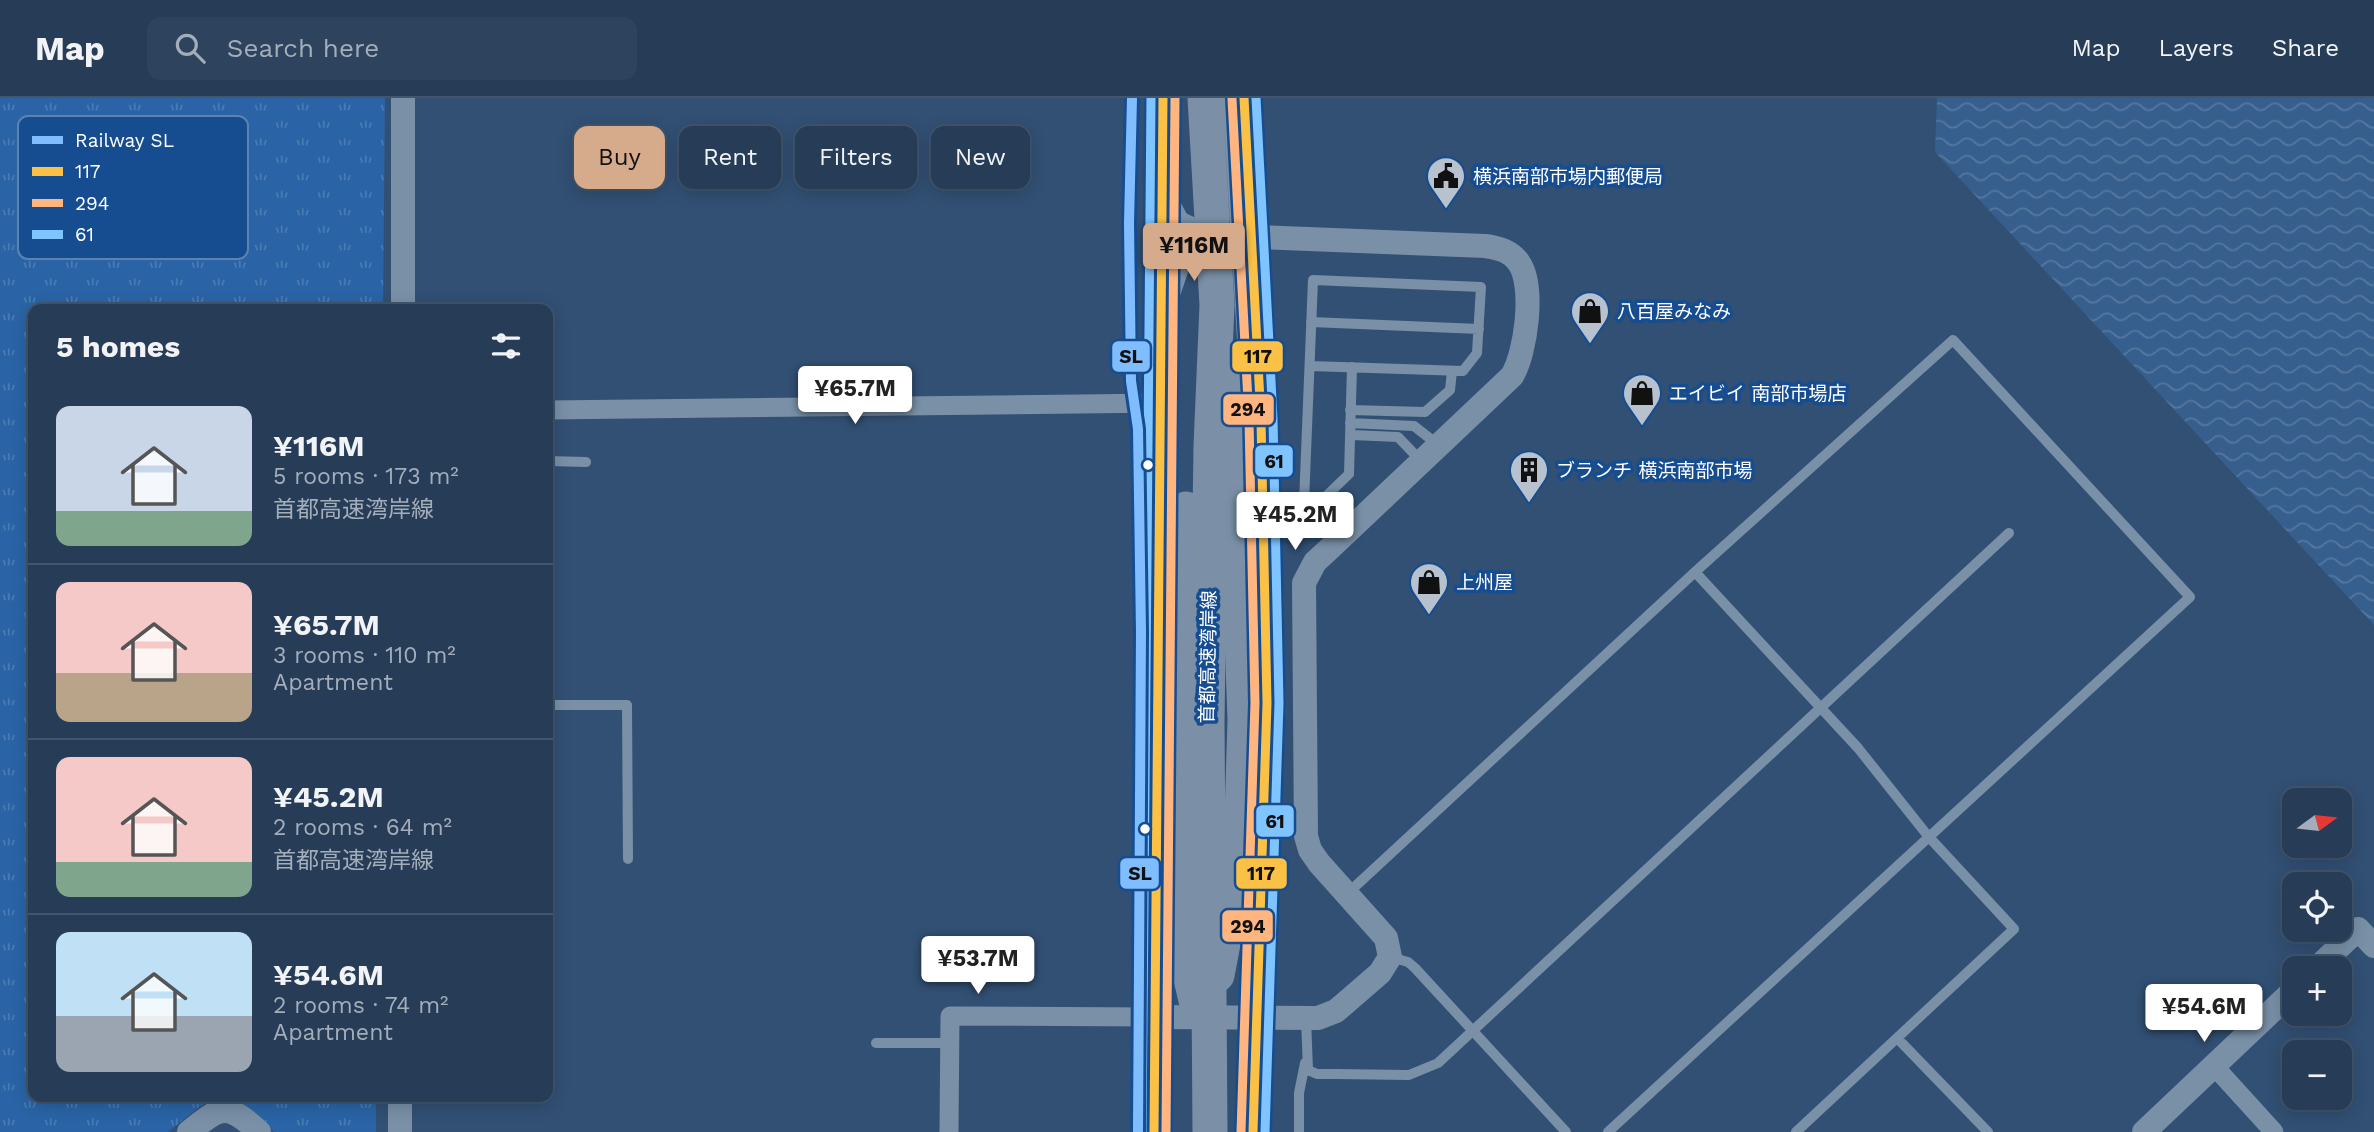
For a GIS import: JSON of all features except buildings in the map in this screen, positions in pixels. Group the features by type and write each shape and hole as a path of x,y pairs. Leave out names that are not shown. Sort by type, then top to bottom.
{"highway":[{"path":"1154,1132 1163,403 1163,98"},
{"name":"首都高速湾岸線","path":"1205,98 1218,369 1211,454 1207,721 1210,1123"},
{"path":"1242,98 1261,420 1267,703 1259,1019 1253,1132"},
{"path":"1242,98 1263,480 1268,705 1264,903 1253,1132"},
{"path":"1216,979 1241,849 1245,720 1238,524 1218,369"},
{"path":"1204,1027 1189,980 1178,899 1180,721 1186,506 1218,369"},
{"path":"1210,1123 1222,857 1219,530 1211,454"},
{"path":"1211,454 1193,579 1194,898 1204,1027 1211,1074"}],"street":[{"path":"403,98 403,304"},
{"path":"949,1132 950,1016 1306,1019 1336,1011 1380,973 1390,957 1386,938 1319,863 1310,850 1306,836 1304,583 1315,562 1504,386 1519,365 1525,339 1526,281 1518,261 1510,253 1486,246 1205,235 1178,223 1163,195"},
{"path":"1162,312 1177,262 1188,247 1205,235"},
{"path":"553,410 1163,403"},
{"path":"2330,956 2358,929 2374,946"},
{"path":"2144,1132 2282,1001"},
{"path":"2214,1066 2274,1132"},
{"path":"400,1102 400,1132"},
{"path":"188,1132 214,1112 229,1109 241,1115 259,1132"}],"lane":[{"path":"1310,366 1352,367 1452,372 1466,370 1476,357 1480,288 1313,280 1304,502 1322,500 1348,477 1352,435 1352,367"},
{"path":"1311,322 1479,329"},
{"path":"1348,894 1695,572 1953,340 2190,597 1608,1132"},
{"path":"1350,410 1426,412 1450,390 1452,372"},
{"path":"1350,423 1414,426 1423,430 1430,454"},
{"path":"1352,435 1398,437 1430,454"},
{"path":"553,461 586,462"},
{"path":"1306,1060 1312,1073 1336,1074 1409,1075 1438,1063 2009,533"},
{"path":"1695,572 1858,748 1928,836 2014,929 1796,1132"},
{"path":"553,705 627,705 628,859"},
{"path":"1390,957 1415,968 1566,1132"},
{"path":"1299,1132 1299,1093 1306,1060 1306,1019"},
{"path":"1897,1038 1988,1132"},
{"path":"876,1043 950,1043"}],"green space":[{"path":"0,98 385,98 383,304 28,304 28,1102 206,1102 168,1132 0,1132"},
{"path":"242,1102 376,1102 376,1132 274,1132"}],"water":[{"path":"1937,98 2374,98 2374,625 1935,152"}],"rail line":[{"name":"SL","path":"1132,98 1129,223 1131,381 1138,429 1141,632 1138,1132"}],"transit line":[{"name":"61","path":"1142,1132 1151,98"},
{"name":"117","path":"1154,1132 1163,98"},
{"name":"294","path":"1166,1132 1175,98"},
{"name":"117","path":"1244,98 1261,420 1267,703 1253,1132"},
{"name":"61","path":"1256,98 1273,419 1279,703 1265,1132"},
{"name":"294","path":"1232,99 1249,420 1255,703 1241,1132"}],"place":[{"name":"横浜南部市場内郵便局","path":"1446,210"},
{"name":"八百屋みなみ","path":"1590,345"},
{"name":"エイビイ 南部市場店","path":"1642,427"},
{"name":"ブランチ 横浜南部市場","path":"1529,504"},
{"name":"上州屋","path":"1429,616"}]}
